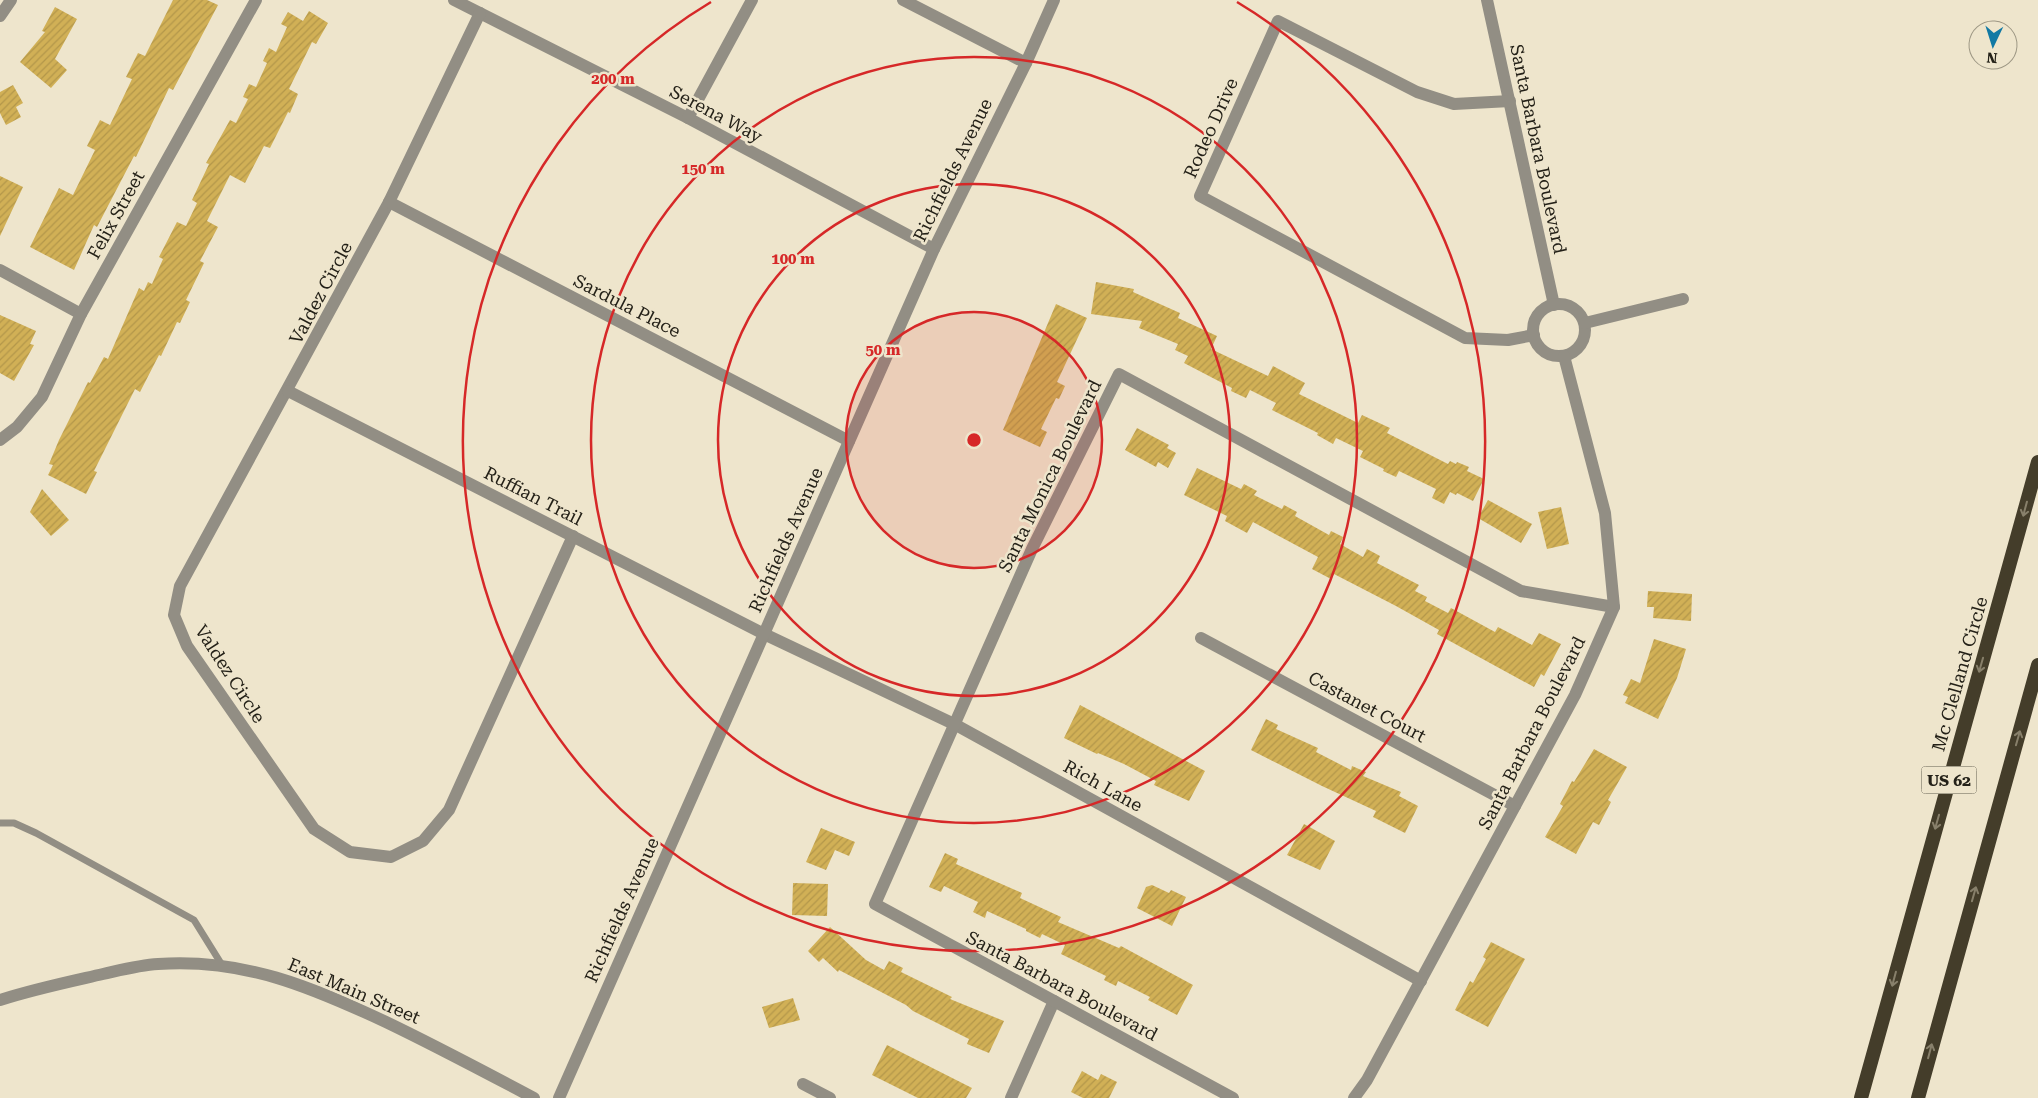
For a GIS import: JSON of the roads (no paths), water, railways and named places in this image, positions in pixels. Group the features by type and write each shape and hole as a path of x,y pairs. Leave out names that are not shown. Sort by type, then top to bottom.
{"highway":[{"name":"Mc Clelland Circle","path":"1861,1098 2038,462"},
{"name":"US 62","path":"1918,1098 2038,665"}],"street":[{"path":"0,16 11,0"},
{"name":"Felix Street","path":"0,440 17,428 42,397 81,314 256,0"},
{"name":"Serena Way","path":"454,0 688,118 934,249"},
{"path":"688,118 752,0"},
{"path":"903,0 1026,62"},
{"name":"Richfields Avenue","path":"559,1098 762,634 934,249 1026,62 1054,0"},
{"name":"Santa Barbara Boulevard","path":"1487,0 1554,305"},
{"name":"Valdez Circle","path":"480,13 389,202 288,391 180,586 174,615 187,646 314,829 350,852 391,857 423,841 449,810 572,536"},
{"name":"Rodeo Drive","path":"1510,101 1454,104 1417,92 1278,21 1200,196 1465,338 1508,340 1534,335"},
{"name":"Sardula Place","path":"389,202 849,441"},
{"path":"0,270 81,314"},
{"path":"1584,324 1683,299"},
{"path":"1561,304 1576,310 1584,324 1582,344 1577,350 1564,356 1556,356 1542,349 1534,335 1534,327 1540,313 1554,305 1561,304"},
{"name":"Santa Barbara Boulevard","path":"1354,1098 1367,1080 1575,695 1614,607 1605,513 1564,356"},
{"name":"Santa Monica Boulevard","path":"875,904 956,725 1032,549 1119,374 1521,591 1614,607"},
{"name":"Ruffian Trail","path":"288,391 762,634"},
{"name":"Rich Lane","path":"762,634 956,725 1421,980"},
{"name":"Castanet Court","path":"1201,638 1515,806"},
{"name":"Santa Barbara Boulevard","path":"875,904 1233,1098"},
{"name":"East Main Street","path":"0,1000 132,967 177,963 222,965 272,975 348,1004 455,1056 534,1098"},
{"path":"1011,1098 1054,1001"},
{"path":"803,1084 830,1098"}],"lane":[{"path":"0,823 14,823 36,833 194,920 222,965"}]}
